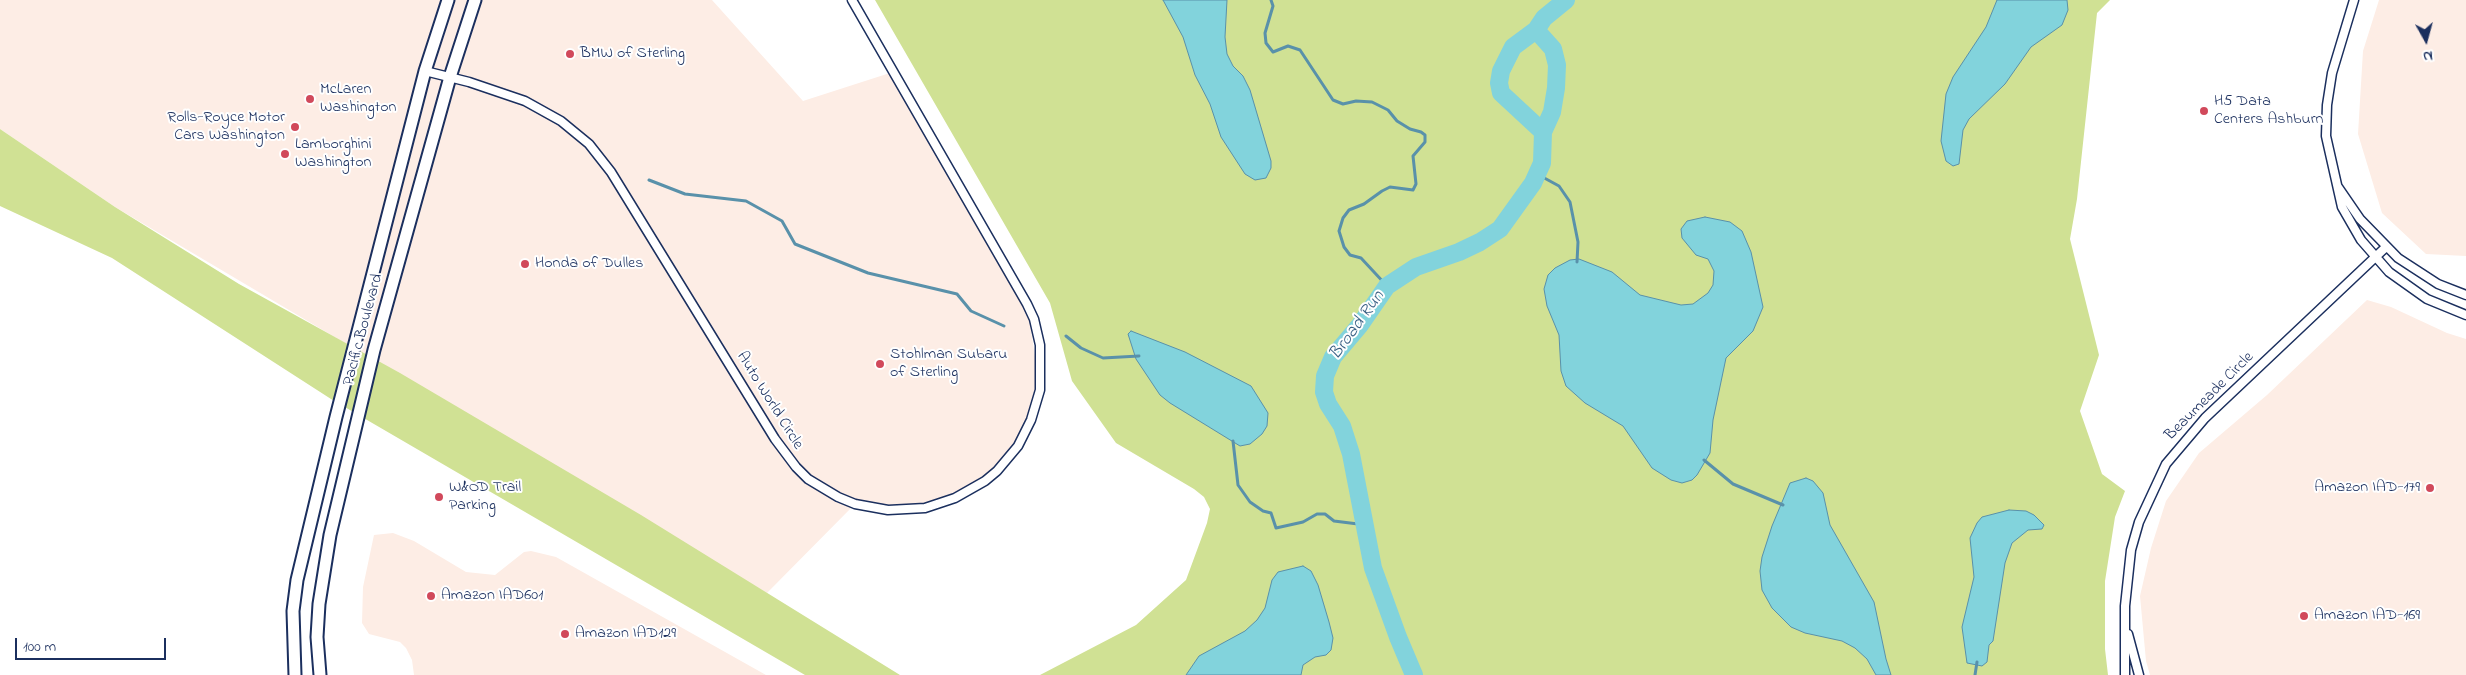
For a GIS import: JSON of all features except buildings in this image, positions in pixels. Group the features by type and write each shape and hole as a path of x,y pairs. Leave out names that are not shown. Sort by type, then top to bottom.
{"main road":[{"name":"Pacific Boulevard","path":"295,675 293,611 297,580 336,417 425,71 448,0"},
{"name":"Pacific Boulevard","path":"320,675 317,637 323,573 355,428 374,350 450,77 475,0"}],"street":[{"name":"Auto World Circle","path":"425,71 525,101 561,121 589,144 611,172 775,439 796,467 808,479 838,497 855,504 888,510 925,508 956,498 985,481 1009,458 1018,446 1032,420 1040,390 1040,345 1034,319 1027,304 852,0"},
{"path":"2354,0 2332,73 2327,105 2326,136 2342,207 2347,218 2375,259 2413,291 2443,307 2466,315"},
{"path":"2336,183 2360,219 2386,247 2426,278 2466,294"},
{"name":"Beaumeade Circle","path":"2125,675 2125,623 2131,550 2139,522 2166,464 2205,418 2386,247"},
{"name":"Beaumeade Circle","path":"2125,623 2139,675"}],"shaded area":[{"path":"0,0 712,0 803,101 893,72 1027,304 1040,390 1018,446 970,491 907,510 855,504 767,593 115,207 0,129"},
{"path":"2379,0 2466,0 2466,256 2426,254 2382,213 2358,134 2363,51"},
{"path":"2367,300 2391,307 2447,333 2466,339 2466,675 2150,675 2146,661 2140,596 2151,548 2166,501 2199,453 2267,395"},
{"path":"393,533 414,541 466,572 495,575 524,552 531,551 556,557 766,675 414,675 412,660 406,648 400,642 369,634 362,623 363,587 374,535"}],"green space":[{"path":"875,0 2110,0 2097,13 2077,199 2070,239 2099,355 2080,411 2102,474 2125,491 2115,517 2105,581 2105,649 2108,675 1040,675 1136,625 1186,580 1207,523 1210,509 1204,497 1194,489 1116,443 1072,381 1050,303"},
{"path":"0,129 115,207 239,284 400,373 641,515 900,675 805,675 331,399 112,258 0,206"}],"water":[{"path":"1163,0 1227,0 1225,37 1227,54 1233,66 1243,76 1250,90 1271,161 1271,168 1266,178 1255,180 1245,174 1221,137 1210,104 1195,75 1183,37"},
{"path":"1997,0 2067,0 2068,10 2062,25 2031,47 2005,84 1969,119 1963,130 1959,164 1953,166 1946,161 1941,141 1946,94 1953,77 1986,27"},
{"path":"1705,217 1730,222 1742,231 1751,252 1763,307 1753,331 1726,358 1713,420 1710,453 1697,475 1692,480 1682,483 1671,480 1652,468 1623,426 1585,403 1566,386 1561,371 1559,335 1547,306 1544,289 1548,275 1555,268 1570,260 1579,259 1612,272 1640,295 1681,305 1693,304 1708,293 1713,285 1714,271 1708,259 1696,255 1682,238 1681,229 1687,221"},
{"path":"1131,331 1185,352 1251,386 1268,413 1267,426 1262,434 1250,444 1240,446 1170,403 1160,395 1136,359 1128,334"},
{"path":"1806,478 1813,481 1823,493 1830,525 1874,602 1891,675 1876,675 1867,659 1855,648 1842,641 1805,633 1791,627 1772,608 1762,590 1760,571 1762,557 1772,526 1790,483"},
{"path":"2009,510 2026,511 2034,515 2044,525 2042,529 2028,530 2012,543 2005,563 1993,641 1989,645 1987,662 1982,666 1967,663 1962,627 1974,577 1970,538 1982,517"},
{"path":"1303,566 1311,571 1318,585 1329,622 1333,638 1331,650 1326,655 1315,657 1303,665 1301,675 1186,675 1199,656 1245,631 1257,620 1265,608 1272,580 1278,572"}],"waterway":[{"path":"1271,0 1273,6 1265,33 1266,43 1273,52 1288,46 1300,50 1333,100 1343,104 1356,101 1372,102 1388,110 1397,121 1425,135 1425,142 1413,156 1416,184 1413,190 1390,187 1382,191 1364,204 1349,210 1343,218 1339,231 1344,247 1350,255 1361,258 1387,286"},
{"name":"Broad Run","path":"1543,132 1501,93 1499,83 1501,71 1513,47 1536,30 1544,18 1566,0"},
{"name":"Broad Run","path":"1414,675 1373,568 1351,454 1342,426 1328,404 1324,392 1325,376 1333,357 1360,325 1387,286 1416,267 1459,252 1480,242 1500,229 1533,183 1542,163 1543,132 1552,112 1557,65 1553,49 1536,30"},
{"path":"1537,174 1559,186 1570,202 1578,242 1577,262"},
{"path":"649,180 685,194 746,201 782,221 795,244 868,273 957,294 971,311 1004,326"},
{"path":"1066,336 1081,348 1103,358 1139,356"},
{"path":"1233,441 1238,485 1250,502 1263,511 1271,513 1276,528 1303,522 1317,514 1325,514 1334,521 1366,525"},
{"path":"1704,460 1733,484 1783,505"},
{"path":"1975,675 1977,662"}],"place":[{"name":"BMW of Sterling","path":"570,54"},
{"name":"McLaren Washington","path":"310,99"},
{"name":"H5 Data Centers Ashburn","path":"2204,111"},
{"name":"Rolls-Royce Motor Cars Washington","path":"295,127"},
{"name":"Lamborghini Washington","path":"285,154"},
{"name":"Honda of Dulles","path":"525,264"},
{"name":"Stohlman Subaru of Sterling","path":"880,364"},
{"name":"Amazon IAD-179","path":"2430,488"},
{"name":"W&OD Trail Parking","path":"439,497"},
{"name":"Amazon IAD601","path":"431,596"},
{"name":"Amazon IAD-169","path":"2304,616"},
{"name":"Amazon IAD129","path":"565,634"}]}
